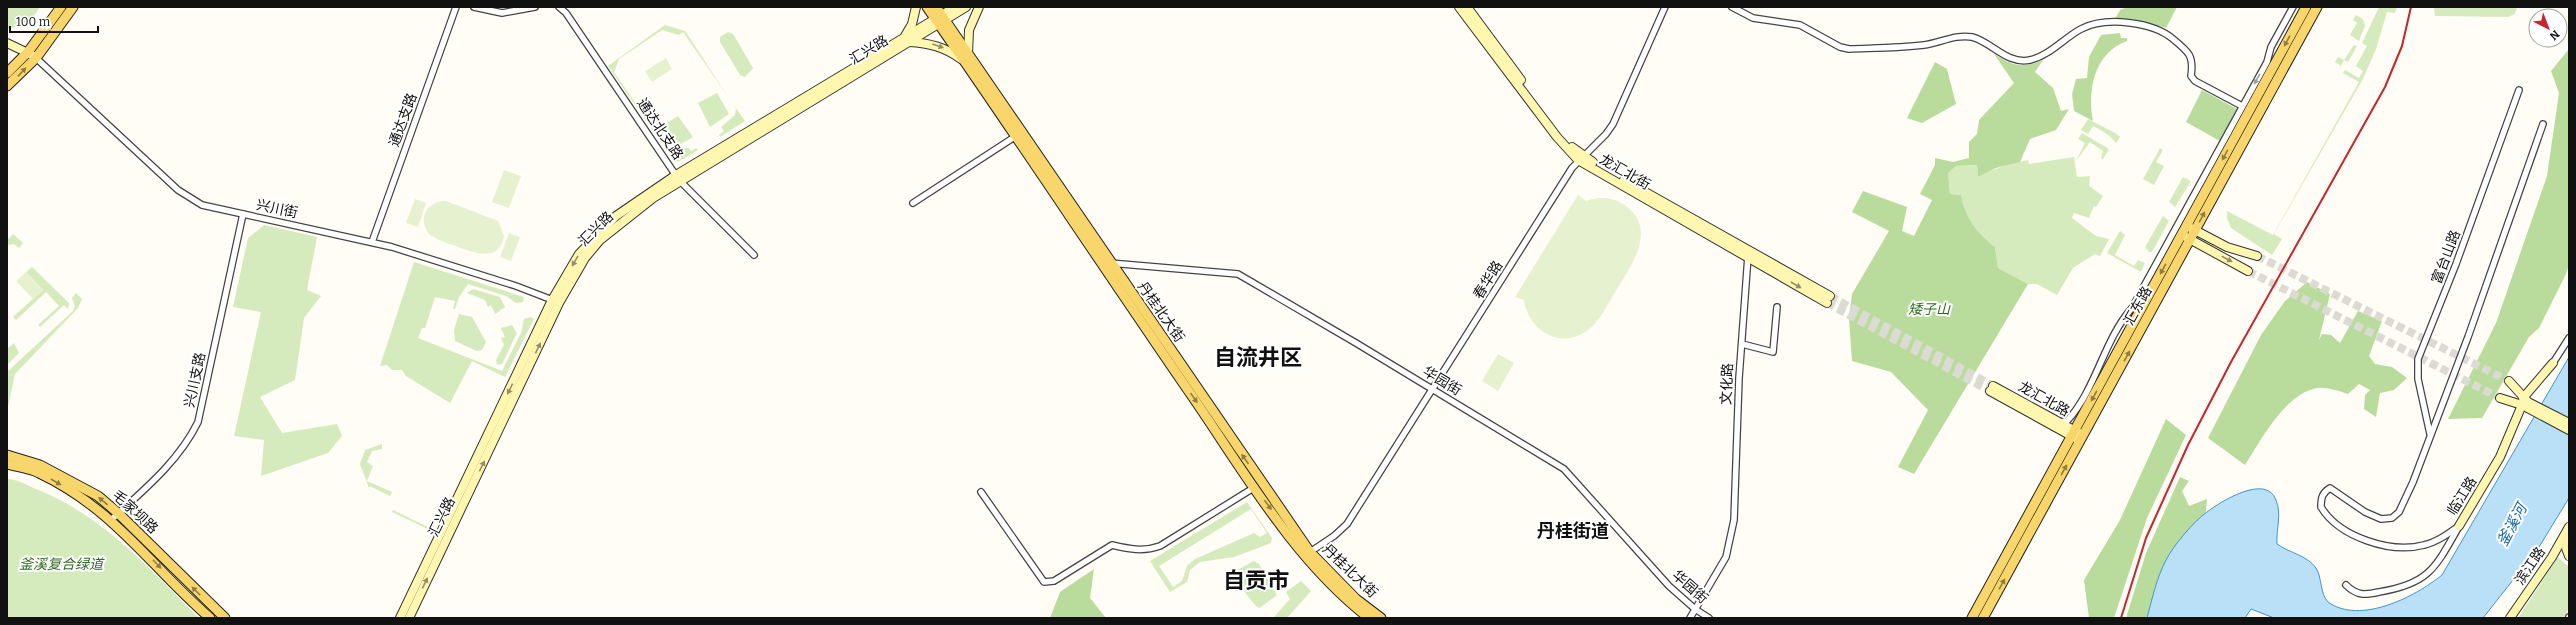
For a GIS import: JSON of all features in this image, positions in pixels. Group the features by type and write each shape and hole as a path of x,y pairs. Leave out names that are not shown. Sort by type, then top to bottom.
{"main road":[{"path":"7,73 32,55 61,7"},
{"path":"7,86 73,7"},
{"path":"916,7 906,40 927,42 966,57 969,30 979,7"},
{"name":"丹桂北大街","path":"927,7 939,17 1310,552 1356,599 1381,618"},
{"path":"939,17 955,7"},
{"path":"939,17 966,7"},
{"name":"龙汇北街","path":"1460,7 1557,137 1580,158 1829,300"},
{"name":"龙汇北街","path":"1467,7 1580,158"},
{"name":"汇东路","path":"1972,618 2306,7"},
{"name":"汇东路","path":"1983,618 2191,240 2317,7"},
{"name":"汇兴路","path":"408,618 556,302 585,258 600,240 621,221 678,177 906,40 939,17"},
{"path":"7,42 32,55"},
{"name":"丹桂北大街","path":"966,57 1016,136 1255,487 1305,557 1350,604 1369,618"},
{"path":"2182,235 2246,270 2244,261 2254,255 2227,247 2187,226"},
{"path":"400,618 556,302"},
{"name":"临江路","path":"2459,526 2500,457 2525,403 2553,363"},
{"path":"2509,381 2525,403 2569,430"},
{"name":"龙汇北路","path":"2074,433 2060,422 1992,389 2082,438"},
{"path":"2500,398 2525,403 2569,423"},
{"name":"毛家坝路","path":"7,455 40,465 98,496 210,618"},
{"name":"毛家坝路","path":"7,464 38,472 115,516 225,618"},
{"name":"滨江路","path":"2510,618 2552,557 2569,527"},
{"path":"2569,540 2566,548 2569,556"}],"street":[{"name":"通达支路","path":"372,242 456,7"},
{"path":"474,7 502,13 535,7"},
{"name":"通达北支路","path":"559,7 566,13 678,177 754,255"},
{"name":"春华路","path":"1310,552 1334,536 1347,524 1580,158 1606,134 1613,124 1665,7"},
{"path":"1732,7 1753,18 1800,25 1840,47 1849,49 1926,45 1951,38 1972,37 2010,58 2030,60 2047,52 2083,28 2131,22 2160,29 2188,51 2193,61 2191,76 2195,81 2242,106"},
{"path":"2060,422 2067,421 2078,407 2104,359 2107,347 2123,318 2132,308 2267,62 2271,47 2293,7"},
{"name":"兴川街","path":"32,55 190,199 202,205 372,242 516,286 556,302"},
{"name":"富台山路","path":"2430,434 2418,378 2418,359 2456,264 2519,90"},
{"path":"2430,434 2468,337 2543,124"},
{"path":"913,203 1016,136"},
{"name":"兴川支路","path":"115,516 171,462 189,442 198,422 243,214"},
{"name":"文化路","path":"1695,609 1726,557 1734,520 1742,344 1749,254"},
{"name":"华园街","path":"1110,263 1238,274 1432,389 1571,474 1669,586 1695,609 1709,618"},
{"path":"1742,344 1773,352 1777,307"},
{"name":"临江路","path":"2553,363 2569,338"},
{"name":"临江路","path":"2430,434 2413,482 2399,512 2392,518 2381,519 2365,512 2330,488 2324,492 2321,498 2321,507 2325,514 2356,536 2373,542 2403,547 2424,545 2448,534 2459,526"},
{"path":"981,492 1044,582 1054,581 1112,545 1133,550 1150,550 1160,546 1255,487"},
{"path":"2346,585 2352,592 2364,595 2397,589 2419,581 2437,564 2459,526"},
{"path":"1690,618 1695,609"}],"green space":[{"path":"7,7 40,7 31,20 7,30"},
{"path":"2127,7 2177,7 2166,28 2132,19 2115,19 2120,10"},
{"path":"2379,7 2397,7 2395,13 2387,12 2376,49 2363,79 2274,234 2282,239 2272,255 2231,228 2227,218 2227,211 2273,235 2359,82 2343,73 2345,70 2359,78 2363,71 2356,66 2367,46 2362,43"},
{"path":"2434,7 2517,7 2515,14 2508,17 2435,16"},
{"path":"2356,15 2363,19 2365,26 2359,41 2350,35 2357,23 2353,20"},
{"path":"665,25 685,31 729,98 683,32 679,35 662,30 619,59 614,72 670,154 676,154 688,147 691,151 696,148 698,150 678,162 674,161 608,66"},
{"path":"728,32 733,34 753,68 745,77 740,75 720,42 720,37"},
{"path":"2120,33 2121,38 2127,38 2127,41 2107,54 2100,63 2095,74 2091,97 2093,121 2074,111 2072,94 2076,79 2087,78 2089,57 2101,35"},
{"path":"2354,45 2357,46 2348,62 2344,60"},
{"path":"2569,49 2569,264 2566,274 2539,328 2529,337 2482,418 2448,419 2496,323 2547,176 2559,93 2551,71"},
{"name":"矮子山","path":"1994,54 2012,64 2018,65 2029,65 2043,60 2035,72 2053,88 2061,111 2069,109 2056,130 2030,139 2020,162 1996,168 1978,177 1977,165 1956,166 1948,173 1950,194 1961,195 1965,211 1969,218 1977,230 1995,247 1998,268 2028,284 1914,474 1898,467 1928,410 1891,372 1852,361 1849,319 1852,294 1889,231 1852,212 1863,191 1907,207 1902,231 1914,236 1932,200 1920,194 1935,165 1935,158 1953,162 1969,158 1969,142 1977,134 1979,120 2014,83"},
{"path":"2338,57 2344,60 2341,66 2335,62"},
{"path":"666,58 672,69 652,82 645,71"},
{"path":"1935,62 1947,69 1956,104 1922,123 1907,118"},
{"path":"2202,90 2237,109 2220,141 2186,122"},
{"path":"717,93 729,114 710,127 698,103"},
{"path":"733,104 745,121 720,137 719,135 724,131 721,127 735,115 736,109"},
{"path":"678,116 693,137 679,145 668,128 661,132 659,128"},
{"path":"2088,119 2117,134 2120,137 2116,143 2108,135 2093,126 2088,134 2081,130"},
{"path":"2082,133 2109,149 2103,159 2101,158 2103,151 2090,142 2076,161 2085,143 2078,139"},
{"path":"2160,148 2163,150 2156,162 2164,166 2154,185 2143,179"},
{"path":"2074,157 2077,177 2090,176 2089,186 2103,196 2096,207 2094,206 2089,218 2074,213 2072,218 2096,236 2109,239 2100,256 2095,254 2073,268 2057,295 2037,284 2028,284 1998,268 1995,247 1977,230 1969,218 1965,211 1961,195 1950,194 1948,173 1956,166 1977,165 1978,177 1990,171 2028,160 2029,164"},
{"path":"504,170 521,176 509,208 492,202"},
{"path":"2183,177 2191,181 2175,207 2169,202"},
{"path":"1578,195 1586,201 1596,198 1606,198 1617,201 1626,206 1636,216 1640,227 1641,238 1638,250 1627,273 1599,319 1587,331 1577,336 1566,338 1556,337 1547,334 1539,328 1527,311 1524,300 1515,297"},
{"path":"415,199 426,203 418,227 406,223"},
{"path":"446,201 498,221 504,236 501,245 497,250 491,253 477,253 445,242 429,234 424,223 426,212 429,207 434,204"},
{"path":"2163,216 2169,221 2152,252 2149,252 2145,247"},
{"path":"264,225 317,237 307,290 321,296 304,318 295,380 260,397 282,433 337,424 342,436 328,453 261,476 264,440 234,436 261,312 233,307 248,238"},
{"path":"2120,231 2125,235 2115,255 2134,266 2138,260 2145,263 2141,272 2107,253"},
{"path":"509,233 520,237 511,261 500,257"},
{"path":"13,234 23,243 19,248 14,244 7,245 7,240"},
{"path":"414,262 524,297 523,302 516,303 506,296 468,284 459,297 455,309 453,309 455,301 435,297 425,328 422,328 418,338 502,371 521,333 524,319 531,317 534,319 505,377 472,361 450,403 406,376 402,370 392,370 387,365 380,366"},
{"path":"32,267 69,303 68,309 64,305 40,327 38,325 59,306 46,292 16,320 13,317 43,290 26,272"},
{"path":"26,272 43,290 33,299 16,281"},
{"path":"2307,282 2330,294 2319,340 2322,334 2331,335 2340,343 2358,311 2382,321 2369,356 2375,364 2392,367 2407,378 2394,390 2380,393 2376,417 2364,409 2365,395 2370,390 2359,384 2348,394 2321,388 2305,392 2284,408 2266,431 2245,465 2208,438 2261,335 2285,301"},
{"path":"473,289 500,297 505,307 495,314 491,305 488,307 485,300 467,293"},
{"path":"76,293 82,299 78,308 15,374 7,411 7,372 73,311 75,306 72,298"},
{"path":"459,314 472,317 486,342 482,350 477,351 455,341 454,330"},
{"path":"512,325 517,333 502,364 497,365 496,360 504,345 501,338 505,337 501,328"},
{"path":"14,343 19,353 7,365 7,349"},
{"path":"1498,354 1514,363 1498,391 1482,381"},
{"path":"2166,419 2186,435 2147,518 2114,618 2089,618 2084,580 2120,520"},
{"path":"382,444 382,449 372,451 367,462 373,466 367,481 392,492 390,496 370,486 369,488 360,464 365,450"},
{"path":"2180,477 2189,481 2182,491 2189,506 2207,499 2206,512 2188,530 2166,560 2147,618 2126,618 2146,553"},
{"name":"釜溪复合绿道","path":"7,479 22,482 60,500 103,528 124,544 199,618 7,618"},
{"path":"1247,502 1272,538 1271,543 1234,557 1200,562 1190,570 1187,582 1170,592 1150,561","holes":["1251,509 1267,533 1260,537 1254,533 1195,559 1187,566 1182,581 1173,587 1159,566"]},
{"path":"393,510 436,531 436,533 392,512"},
{"path":"2558,557 2569,567 2569,607 2564,618 2518,618"},
{"path":"1254,561 1259,564 1277,595 1260,608 1248,597 1238,579 1237,574 1237,570"},
{"path":"1094,569 1090,598 1106,618 1050,618 1060,592"},
{"path":"1301,581 1311,591 1287,618 1273,618 1290,599 1286,592"}],"water":[{"name":"釜溪河","path":"2569,357 2569,498 2539,547 2483,618 2274,618 2251,609 2245,618 2147,618 2155,588 2163,567 2169,554 2184,534 2196,521 2222,502 2253,489 2263,489 2271,492 2276,500 2279,511 2277,544 2308,560 2316,568 2325,599 2328,602 2341,608 2356,611 2387,605 2417,592 2442,575"}],"tunnel":[{"path":"2257,256 2509,381"},
{"path":"2248,271 2500,398"},
{"path":"1830,296 1993,386"},
{"path":"1827,303 1990,391"}],"railway":[{"path":"2121,618 2146,538 2188,445 2231,362 2385,87 2402,46 2411,7"}],"district":[{"name":"自流井区","path":"1258,357"},
{"name":"丹桂街道","path":"1573,531"},
{"name":"自贡市","path":"1256,580"}]}
